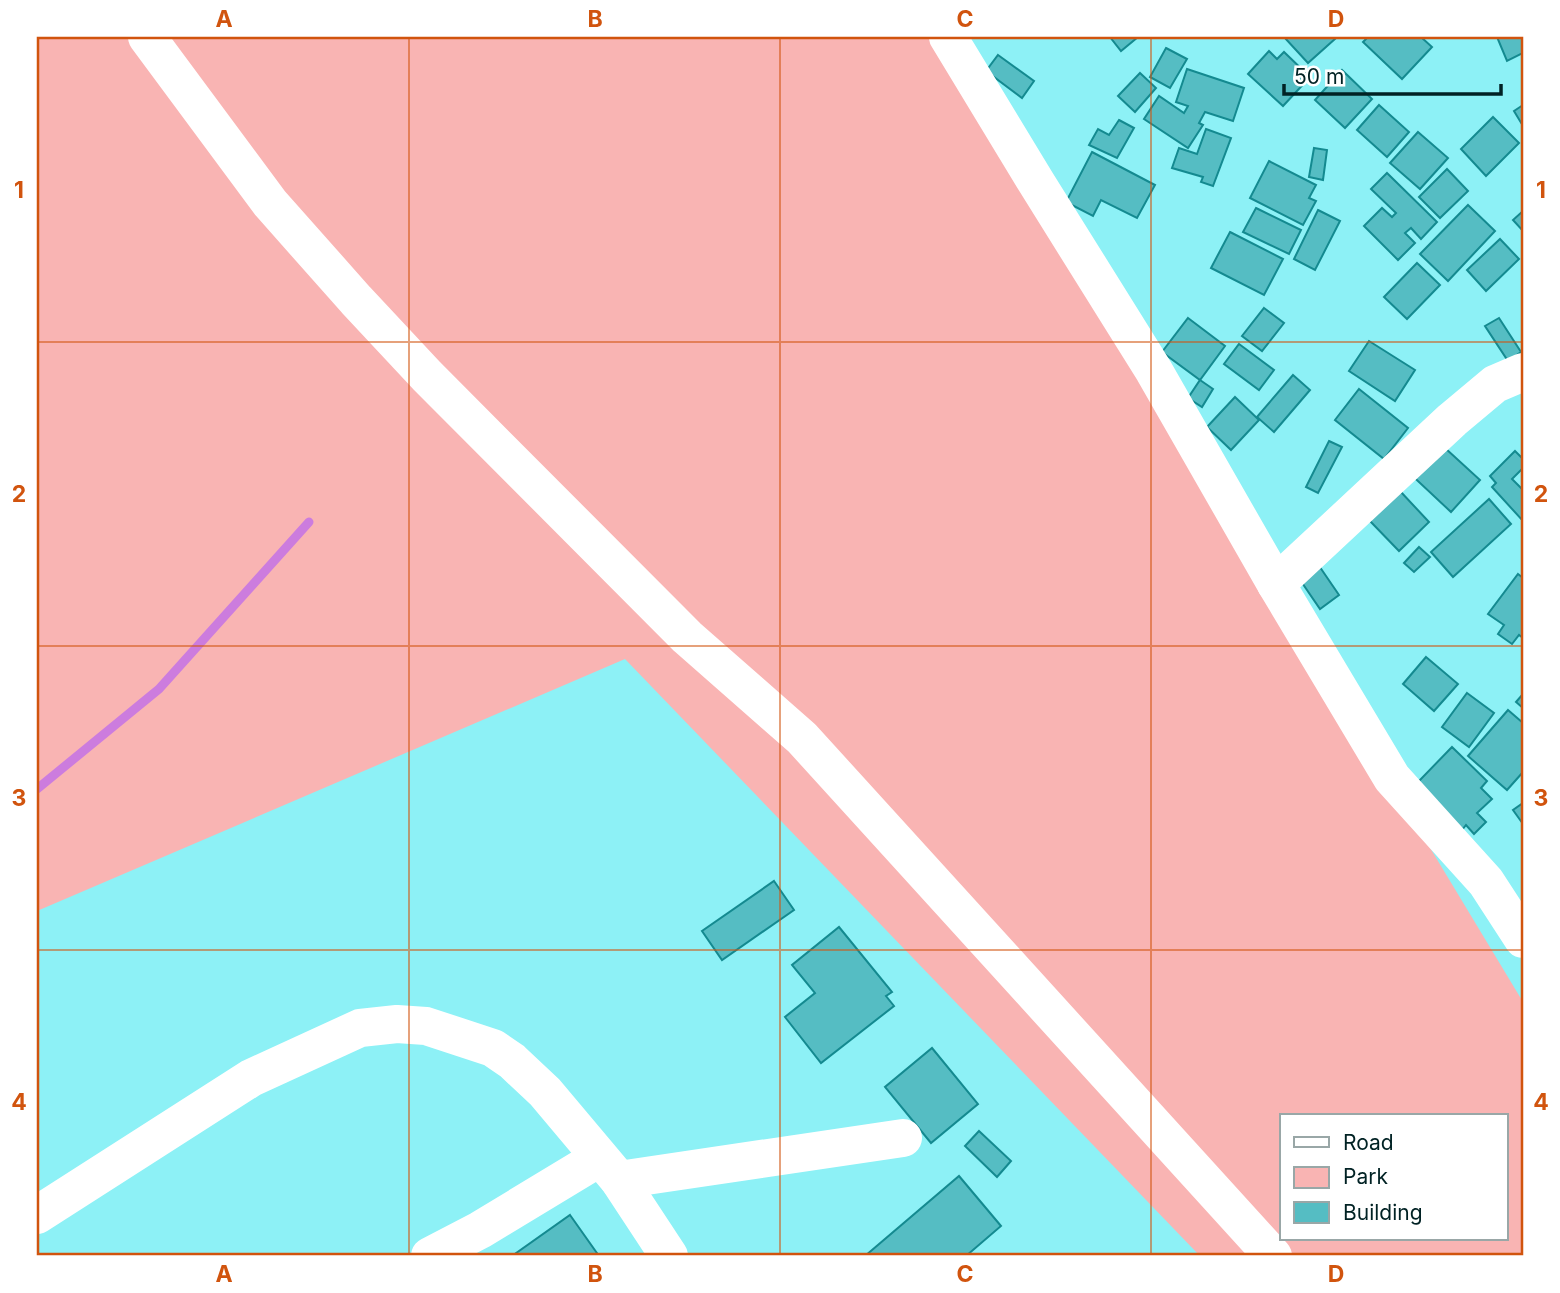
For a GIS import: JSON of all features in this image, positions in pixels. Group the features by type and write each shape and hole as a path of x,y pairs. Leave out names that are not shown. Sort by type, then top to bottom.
{"street":[{"path":"147,37 270,203 356,300 427,376 687,637 803,738 1273,1256"},
{"path":"948,37 1154,371 1276,584 1392,778 1486,882 1523,939"},
{"path":"1276,584 1452,420 1495,384 1523,372"},
{"path":"37,1215 251,1078 360,1028 397,1024 426,1026 463,1036 493,1048 512,1061 545,1092 609,1169 668,1256"},
{"path":"430,1256 488,1243 609,1169 903,1138"}],"green space":[{"path":"37,37 941,37 1523,1002 1523,1256 1200,1256 625,659 37,911"}],"building":[{"path":"1110,37 1138,37 1121,51"},
{"path":"1284,37 1336,37 1336,38 1308,63"},
{"path":"1368,37 1421,37 1432,47 1402,79 1363,42"},
{"path":"1497,37 1522,37 1523,53 1507,61"},
{"path":"1166,48 1187,59 1170,88 1150,77"},
{"path":"1269,51 1277,59 1284,52 1310,77 1283,106 1248,74"},
{"path":"998,55 1034,81 1022,98 986,71"},
{"path":"1187,69 1244,88 1233,121 1205,112 1199,123 1203,125 1188,148 1144,119 1159,96 1184,113 1188,106 1176,102"},
{"path":"1342,70 1372,99 1345,128 1315,100"},
{"path":"1140,73 1156,88 1135,112 1118,96"},
{"path":"1379,105 1409,132 1387,157 1357,130"},
{"path":"1523,105 1523,126 1514,111"},
{"path":"1493,117 1519,143 1486,176 1461,149"},
{"path":"1119,120 1134,128 1117,158 1089,145 1098,129 1109,135"},
{"path":"1206,129 1231,138 1213,186 1201,182 1203,177 1172,168 1179,148 1197,154"},
{"path":"1418,132 1448,158 1420,189 1390,163"},
{"path":"1314,148 1327,150 1323,180 1309,177"},
{"path":"1092,152 1155,185 1137,218 1101,200 1093,216 1066,202"},
{"path":"1269,161 1316,185 1309,198 1316,201 1303,225 1250,198"},
{"path":"1447,169 1468,191 1440,218 1419,197"},
{"path":"1387,173 1437,222 1421,239 1411,228 1405,233 1415,243 1398,260 1364,226 1382,208 1392,217 1396,213 1371,189"},
{"path":"1468,205 1495,231 1448,281 1420,254"},
{"path":"1256,208 1301,230 1289,254 1243,232"},
{"path":"1318,210 1340,221 1315,270 1294,259"},
{"path":"1523,211 1523,231 1513,220"},
{"path":"1230,232 1283,259 1264,295 1211,268"},
{"path":"1500,239 1519,259 1486,291 1467,270"},
{"path":"1417,263 1440,285 1407,319 1384,297"},
{"path":"1264,308 1284,323 1262,351 1242,336"},
{"path":"1188,318 1225,346 1200,380 1162,352"},
{"path":"1499,318 1521,352 1508,361 1485,326"},
{"path":"1369,341 1415,370 1395,401 1349,371"},
{"path":"1239,344 1274,370 1259,390 1224,364"},
{"path":"1293,375 1310,390 1274,432 1257,417"},
{"path":"1200,380 1213,389 1202,407 1188,398"},
{"path":"1359,389 1408,428 1384,459 1335,420"},
{"path":"1235,397 1259,420 1231,450 1207,427"},
{"path":"1433,437 1480,480 1451,512 1404,468"},
{"path":"1329,441 1342,447 1318,493 1306,487"},
{"path":"1515,451 1523,459 1523,468 1512,479 1523,490 1523,521 1492,487 1496,483 1490,476"},
{"path":"1400,491 1429,522 1399,551 1369,520"},
{"path":"1489,499 1511,524 1453,577 1431,552"},
{"path":"1419,547 1430,557 1414,572 1404,563"},
{"path":"1313,557 1339,595 1320,609 1294,571"},
{"path":"1518,574 1523,578 1523,638 1519,635 1512,644 1498,634 1504,625 1488,614"},
{"path":"1426,657 1458,684 1434,711 1403,684"},
{"path":"1467,693 1494,713 1469,747 1442,727"},
{"path":"1523,694 1523,708 1516,702"},
{"path":"1508,710 1523,723 1523,772 1507,790 1468,756"},
{"path":"1452,747 1487,781 1481,788 1492,799 1477,813 1486,822 1474,834 1466,825 1462,830 1418,782"},
{"path":"1523,803 1523,824 1513,810"},
{"path":"774,881 794,910 722,960 702,931"},
{"path":"839,927 892,992 886,996 894,1006 821,1063 785,1017 815,993 792,965"},
{"path":"932,1048 978,1104 931,1143 885,1087"},
{"path":"979,1131 1011,1161 997,1177 965,1146"},
{"path":"959,1176 1001,1226 966,1256 865,1256"},
{"path":"570,1215 599,1256 512,1256"}],"waterway":[{"path":"37,789 159,689 309,522"}]}
